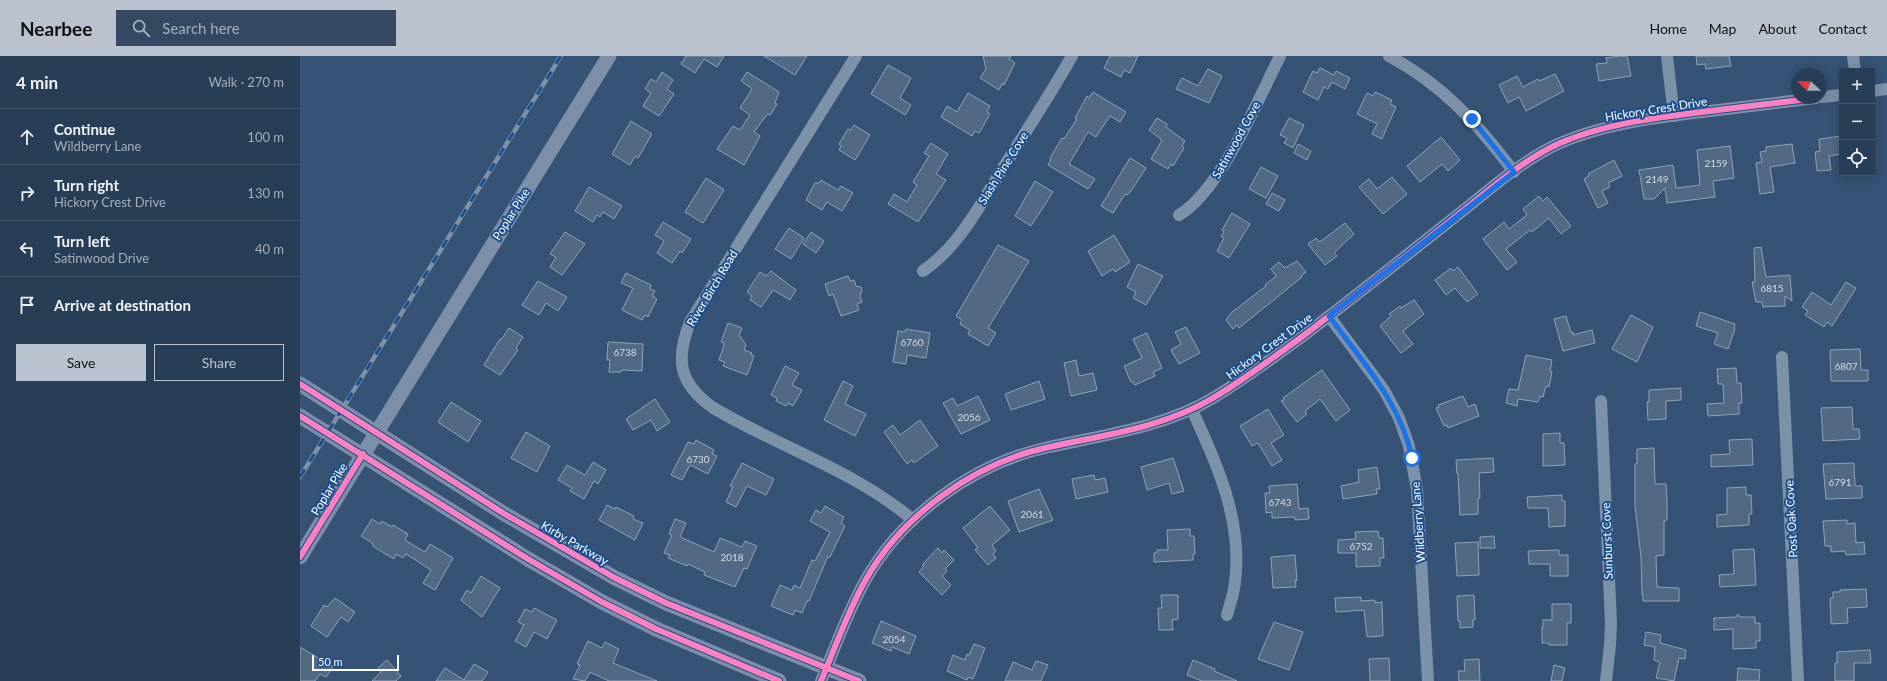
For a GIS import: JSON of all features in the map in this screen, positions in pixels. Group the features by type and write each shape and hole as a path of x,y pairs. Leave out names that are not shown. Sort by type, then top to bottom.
{"main road":[{"name":"Poplar Pike","path":"300,557 609,56"},
{"name":"Kirby Parkway","path":"300,384 377,431 509,517 615,578 666,603 824,674 860,681"},
{"path":"300,416 363,454 528,559 602,602 656,629 779,681"}],"street":[{"name":"River Birch Road","path":"856,56 690,322 682,350 683,366 686,379 692,390 712,407 869,488 892,502 913,520"},
{"name":"Slash Pine Cove","path":"923,271 939,261 960,236 1042,107 1072,56"},
{"name":"Satinwood Cove","path":"1180,215 1200,200 1210,187 1236,141 1280,56"},
{"path":"1388,56 1425,79 1459,106 1484,132 1514,172"},
{"path":"1667,56 1674,116"},
{"path":"1853,56 1855,68"},
{"path":"1875,91 1887,89"},
{"path":"1827,96 1839,95"},
{"name":"Hickory Crest Drive","path":"824,674 865,580 877,562 913,520 970,478 1007,459 1036,450 1148,425 1192,410 1234,385 1329,316 1514,172 1559,144 1582,135 1610,127 1674,116 1791,101"},
{"name":"Wildberry Lane","path":"1329,316 1384,390 1399,418 1409,446 1417,490 1428,681"},
{"name":"Post Oak Cove","path":"1782,356 1798,681"},
{"name":"Sunburst Cove","path":"1601,400 1610,623 1610,645 1606,681"},
{"path":"1192,410 1216,462 1234,529 1236,572 1227,615"}],"building":[{"path":"686,56 724,56 717,67 704,59 695,73 681,64"},
{"path":"764,56 807,56 795,75"},
{"path":"983,56 1011,56 1009,59 1015,63 1004,85 1002,84 999,90 980,78 986,69"},
{"path":"1110,56 1138,56 1130,73 1124,70 1121,77 1104,68"},
{"path":"1627,56 1631,76 1599,81 1596,64 1607,63 1606,58"},
{"path":"1696,56 1729,56 1731,66 1706,69 1705,64 1697,65"},
{"path":"888,65 911,78 900,98 911,105 905,115 871,94"},
{"path":"1320,68 1334,75 1336,71 1350,78 1345,89 1332,82 1328,89 1324,87 1318,100 1303,92 1313,71 1317,73"},
{"path":"1208,69 1222,76 1209,103 1176,89 1182,78 1198,86"},
{"path":"662,72 673,80 667,89 674,94 659,116 643,106 651,93 645,89 651,79 656,82"},
{"path":"747,72 779,92 775,103 777,104 770,115 768,114 765,117 754,132 760,136 744,165 717,149 733,126 740,130 750,115 740,108 752,89 741,81"},
{"path":"1555,74 1564,91 1526,111 1519,97 1508,103 1499,85 1517,76 1523,87 1538,79 1539,81"},
{"path":"1093,92 1126,112 1120,122 1110,116 1096,137 1088,132 1069,164 1095,179 1088,189 1048,165 1051,159 1050,158 1062,138 1064,139 1077,119 1075,118 1087,96 1089,98"},
{"path":"1375,92 1392,100 1390,104 1396,107 1382,139 1372,134 1377,124 1357,114 1367,93 1373,96"},
{"path":"968,93 990,106 987,112 990,114 979,133 975,131 972,136 941,117 947,106 957,112"},
{"path":"1157,118 1167,124 1166,127 1185,141 1182,146 1184,148 1173,166 1171,164 1168,169 1151,159 1162,140 1149,130"},
{"path":"1289,118 1304,125 1293,148 1284,143 1287,138 1280,135"},
{"path":"631,121 652,134 638,158 635,156 630,165 612,154"},
{"path":"854,125 870,135 855,160 839,150 841,146 839,144 848,129 851,130"},
{"path":"1839,136 1839,154 1829,156 1831,170 1817,171 1815,152 1820,151 1819,139"},
{"path":"1441,137 1460,160 1448,171 1442,164 1420,182 1407,166"},
{"path":"931,143 948,154 936,174 946,180 918,222 888,204 894,194 907,202 917,185 913,182 929,156 924,153"},
{"path":"1298,144 1311,151 1307,160 1294,153"},
{"path":"1792,144 1795,163 1770,167 1774,192 1760,194 1756,163 1762,162 1760,152 1766,151 1766,147"},
{"path":"1730,146 1734,178 1713,181 1715,197 1667,203 1665,188 1654,199 1644,199 1639,170 1673,165 1676,188 1700,185 1697,150"},
{"path":"1130,158 1146,168 1131,191 1127,195 1125,194 1113,213 1101,206"},
{"path":"1614,160 1622,176 1608,183 1610,187 1602,191 1608,203 1598,208 1584,179 1589,176 1588,174"},
{"path":"1261,167 1278,176 1266,198 1249,189"},
{"path":"1392,177 1407,194 1383,214 1359,187 1369,179 1377,189"},
{"path":"706,178 724,190 703,223 685,212"},
{"path":"821,180 838,190 841,186 853,193 842,211 827,202 822,210 806,200 815,183 819,183"},
{"path":"1035,181 1053,192 1031,226 1015,216"},
{"path":"589,187 622,206 614,219 603,212 600,217 597,215 593,222 575,211"},
{"path":"1272,193 1285,200 1279,211 1266,204"},
{"path":"1539,196 1543,201 1547,197 1571,226 1561,234 1549,218 1532,232 1530,230 1506,249 1517,262 1507,270 1483,239 1504,222 1509,229 1527,215 1523,209"},
{"path":"1232,213 1250,224 1229,258 1217,251 1224,238 1221,236 1224,232 1222,230"},
{"path":"663,222 691,239 682,253 680,251 672,263 657,253 664,241 655,235"},
{"path":"1345,223 1354,234 1334,253 1337,256 1325,265 1308,244 1316,238 1319,242"},
{"path":"789,228 804,238 791,259 775,249"},
{"path":"565,232 585,244 562,275 550,267 556,257 550,254"},
{"path":"811,232 824,241 816,253 803,244"},
{"path":"1114,235 1130,262 1115,272 1113,269 1102,276 1088,251"},
{"path":"998,245 1029,261 988,328 996,333 988,346 968,334 970,330 960,324 962,320 956,316"},
{"path":"1761,247 1766,277 1790,275 1792,301 1785,296 1785,306 1763,307 1762,302 1756,302 1752,282 1755,282 1754,248"},
{"path":"1297,261 1306,272 1301,276 1302,277 1239,328 1237,325 1233,329 1226,320 1231,313 1266,286 1265,285 1276,276 1271,269 1279,262 1285,268"},
{"path":"1138,264 1163,276 1146,305 1133,298 1136,292 1127,287"},
{"path":"1458,267 1478,294 1467,302 1455,288 1446,295 1435,280 1451,268 1453,271"},
{"path":"771,271 796,290 790,300 773,290 761,307 750,300 752,296 747,292 760,272 766,276"},
{"path":"626,273 651,285 650,289 655,291 652,296 657,299 648,317 645,315 642,320 622,310 633,288 621,283"},
{"path":"848,276 850,281 854,280 856,286 861,287 862,291 860,296 862,302 857,304 859,310 841,316 833,294 829,296 825,284"},
{"path":"538,281 567,297 558,311 546,303 539,315 522,305"},
{"path":"1846,282 1856,288 1832,326 1827,322 1824,327 1805,315 1808,311 1802,307 1812,292 1831,305"},
{"path":"1414,300 1424,314 1403,331 1413,344 1401,353 1380,326 1391,316 1389,314 1400,306 1401,308"},
{"path":"1700,312 1735,324 1735,329 1728,349 1714,344 1718,333 1696,326"},
{"path":"1631,315 1653,327 1637,362 1612,349"},
{"path":"1566,316 1573,335 1592,330 1595,343 1563,351 1554,319"},
{"path":"728,323 742,328 739,335 746,345 744,350 752,353 751,355 754,356 747,375 723,366 725,362 719,360 724,345 724,343 721,342"},
{"path":"1186,327 1200,353 1179,364 1171,350 1181,344 1175,332"},
{"path":"509,328 523,337 516,348 518,350 500,375 484,365 500,339 501,340"},
{"path":"906,329 930,333 926,358 907,355 906,364 893,362 898,331 905,332"},
{"path":"1147,333 1162,368 1153,372 1155,376 1135,385 1131,382 1124,366 1142,358 1133,339"},
{"path":"608,342 643,344 642,371 622,370 621,372 609,372 610,360 607,360"},
{"path":"1860,349 1861,370 1868,370 1868,381 1831,381 1830,350"},
{"path":"1526,355 1552,360 1550,371 1552,372 1549,387 1546,386 1543,397 1540,396 1538,402 1518,399 1517,406 1506,403 1509,389 1518,390"},
{"path":"1076,360 1079,376 1093,373 1097,390 1071,396 1064,363"},
{"path":"785,366 799,373 792,385 802,390 793,406 788,403 786,406 776,401 777,398 771,395"},
{"path":"1736,368 1737,383 1741,383 1742,403 1739,403 1739,414 1708,416 1707,404 1724,403 1723,384 1718,384 1717,369"},
{"path":"1322,370 1350,410 1336,421 1320,399 1305,411 1307,414 1297,422 1281,401"},
{"path":"843,381 853,386 845,404 866,414 855,436 824,420"},
{"path":"1039,381 1045,399 1011,410 1005,394"},
{"path":"1681,388 1681,400 1666,401 1666,419 1648,420 1647,402 1649,402 1649,390"},
{"path":"978,396 990,420 961,434 943,403 953,398 957,406"},
{"path":"1463,396 1468,407 1475,404 1479,416 1448,428 1447,425 1444,426 1436,408 1439,407 1438,405"},
{"path":"655,399 670,422 657,431 651,420 633,430 626,419"},
{"path":"451,402 481,421 468,442 438,422"},
{"path":"1852,407 1853,429 1859,429 1860,439 1823,441 1821,408"},
{"path":"1268,409 1284,435 1271,443 1282,460 1272,466 1258,443 1252,446 1240,426"},
{"path":"920,420 938,446 914,463 912,460 907,464 884,432 893,425 900,435"},
{"path":"526,432 550,446 537,472 511,458"},
{"path":"1560,433 1560,443 1564,443 1565,465 1543,466 1543,434"},
{"path":"1752,439 1753,465 1711,467 1711,455 1730,454 1729,440"},
{"path":"696,440 714,450 712,454 717,456 708,474 690,465 682,480 671,475 688,442 694,444"},
{"path":"1654,448 1655,484 1666,484 1667,498 1667,520 1664,521 1664,555 1656,556 1657,587 1679,588 1679,601 1643,601 1642,595 1641,557 1635,506 1635,464 1637,463 1637,449"},
{"path":"1173,458 1184,491 1172,494 1169,483 1147,490 1141,467"},
{"path":"1493,458 1494,472 1479,473 1480,498 1478,498 1478,514 1460,515 1456,460"},
{"path":"593,462 606,470 598,484 594,481 584,499 570,491 572,488 558,480 567,465 585,475"},
{"path":"742,463 774,479 766,495 747,486 736,507 726,502 733,487 730,486"},
{"path":"1854,463 1855,486 1862,486 1862,498 1826,499 1823,464"},
{"path":"1377,467 1380,489 1376,489 1377,494 1343,499 1341,486 1359,482 1358,470"},
{"path":"1094,475 1095,480 1105,478 1108,492 1076,499 1072,479"},
{"path":"1297,484 1299,509 1308,508 1309,519 1295,520 1295,517 1272,518 1272,512 1266,513 1265,493 1270,493 1269,486"},
{"path":"1746,487 1746,495 1751,495 1752,514 1749,514 1749,525 1717,527 1717,515 1727,514 1727,488"},
{"path":"1039,489 1053,520 1019,532 1008,501"},
{"path":"1562,495 1562,501 1565,501 1565,526 1549,527 1548,508 1528,508 1527,497"},
{"path":"607,505 615,509 616,507 634,516 633,519 643,523 635,540 599,520"},
{"path":"825,506 844,517 841,523 845,526 830,557 828,556 809,601 807,601 802,613 795,610 793,615 771,606 780,585 792,590 794,585 800,588 812,560 815,561 830,532 810,521 816,510 821,513"},
{"path":"990,506 1010,530 992,545 996,551 993,554 996,558 988,565 975,550 978,548 963,528"},
{"path":"372,519 380,524 382,521 392,527 393,525 408,534 405,540 425,552 430,544 453,558 435,590 423,583 431,570 406,554 403,558 396,554 394,559 374,547 371,542 361,536"},
{"path":"675,519 686,523 680,537 714,552 720,538 742,547 745,541 757,546 747,569 744,568 735,587 704,575 705,572 688,564 687,566 668,558 670,555 664,553 672,535 669,534"},
{"path":"1847,520 1847,524 1855,523 1856,543 1864,542 1865,554 1846,555 1845,551 1831,552 1831,546 1825,546 1823,521"},
{"path":"1190,529 1190,536 1194,536 1195,554 1193,554 1193,560 1154,562 1154,553 1157,553 1157,550 1168,550 1167,530"},
{"path":"1378,531 1379,538 1383,538 1384,558 1380,558 1380,566 1356,567 1356,553 1338,553 1338,540 1356,539 1355,532"},
{"path":"1494,536 1495,548 1480,548 1480,537"},
{"path":"1478,542 1479,575 1457,576 1455,543"},
{"path":"938,548 942,553 944,550 954,560 945,569 947,571 942,576 951,585 942,595 919,572 924,566 922,565"},
{"path":"1754,549 1756,585 1720,587 1719,575 1734,574 1733,550"},
{"path":"1559,550 1559,555 1568,555 1568,576 1550,576 1550,564 1529,564 1528,551"},
{"path":"1295,555 1296,587 1273,588 1271,557"},
{"path":"481,576 500,588 482,617 461,600 467,590 471,593"},
{"path":"1866,589 1867,607 1847,608 1848,623 1831,624 1830,598 1833,598 1833,592 1840,592 1840,590"},
{"path":"1161,595 1178,595 1178,619 1172,620 1173,630 1159,630 1158,608 1162,608"},
{"path":"1474,595 1475,620 1473,620 1473,627 1460,628 1460,621 1458,621 1457,596"},
{"path":"1361,597 1361,601 1375,600 1375,603 1382,602 1383,636 1367,637 1364,610 1336,612 1335,598"},
{"path":"335,598 355,612 348,622 341,617 327,637 311,626 324,605 327,607"},
{"path":"1552,604 1571,604 1571,623 1567,623 1567,645 1549,645 1549,643 1542,643 1543,620 1552,620"},
{"path":"534,608 557,620 547,639 534,632 526,647 515,641 524,625 518,622 525,609 532,612"},
{"path":"1738,614 1740,617 1755,617 1755,623 1760,623 1760,641 1756,641 1756,648 1733,649 1733,629 1714,630 1714,618 1736,617"},
{"path":"881,621 916,636 909,654 892,647 891,651 872,643"},
{"path":"1274,622 1303,632 1289,670 1258,659"},
{"path":"1646,632 1661,635 1660,643 1686,650 1685,659 1679,658 1674,681 1656,678 1660,662 1654,660 1655,647 1644,645"},
{"path":"588,641 602,648 605,642 619,649 613,663 657,681 609,681 590,672 585,681 573,679 580,665 577,664"},
{"path":"974,644 985,648 973,679 968,677 967,680 947,671 953,655 965,660"},
{"path":"300,647 333,667 326,677 320,674 315,681 300,681"},
{"path":"1870,650 1871,663 1854,663 1854,681 1835,681 1835,663 1837,663 1837,652"},
{"path":"1389,658 1390,681 1370,681 1369,659"},
{"path":"1479,659 1480,681 1459,681 1458,671 1465,671 1464,660"},
{"path":"387,660 401,676 396,681 372,681 381,672 378,668"},
{"path":"1193,660 1215,669 1214,671 1237,681 1202,681 1187,675"},
{"path":"1036,661 1048,665 1041,681 1005,681 1013,662 1032,670"},
{"path":"474,664 488,672 482,681 436,681 445,668 464,680"},
{"path":"1554,665 1565,668 1562,681 1551,681"},
{"path":"1738,668 1760,670 1759,681 1737,681"}],"railway":[{"path":"300,477 561,56"}],"cycle path":[{"path":"821,681 852,605 880,557 898,535 919,515 942,496 966,480 992,466 1018,456 1045,448 1153,424 1174,417 1213,398 1248,376 1303,336 1517,168 1545,150 1560,143 1577,136 1612,126 1648,119 1791,101"},
{"path":"300,384 503,513 615,578 666,603 859,681"},
{"path":"300,416 528,559 602,602 656,629 779,681"},
{"path":"300,557 363,454"}],"route":[{"path":"1412,458 1405,431 1384,390 1329,316 1514,172 1484,132 1472,119"}]}
